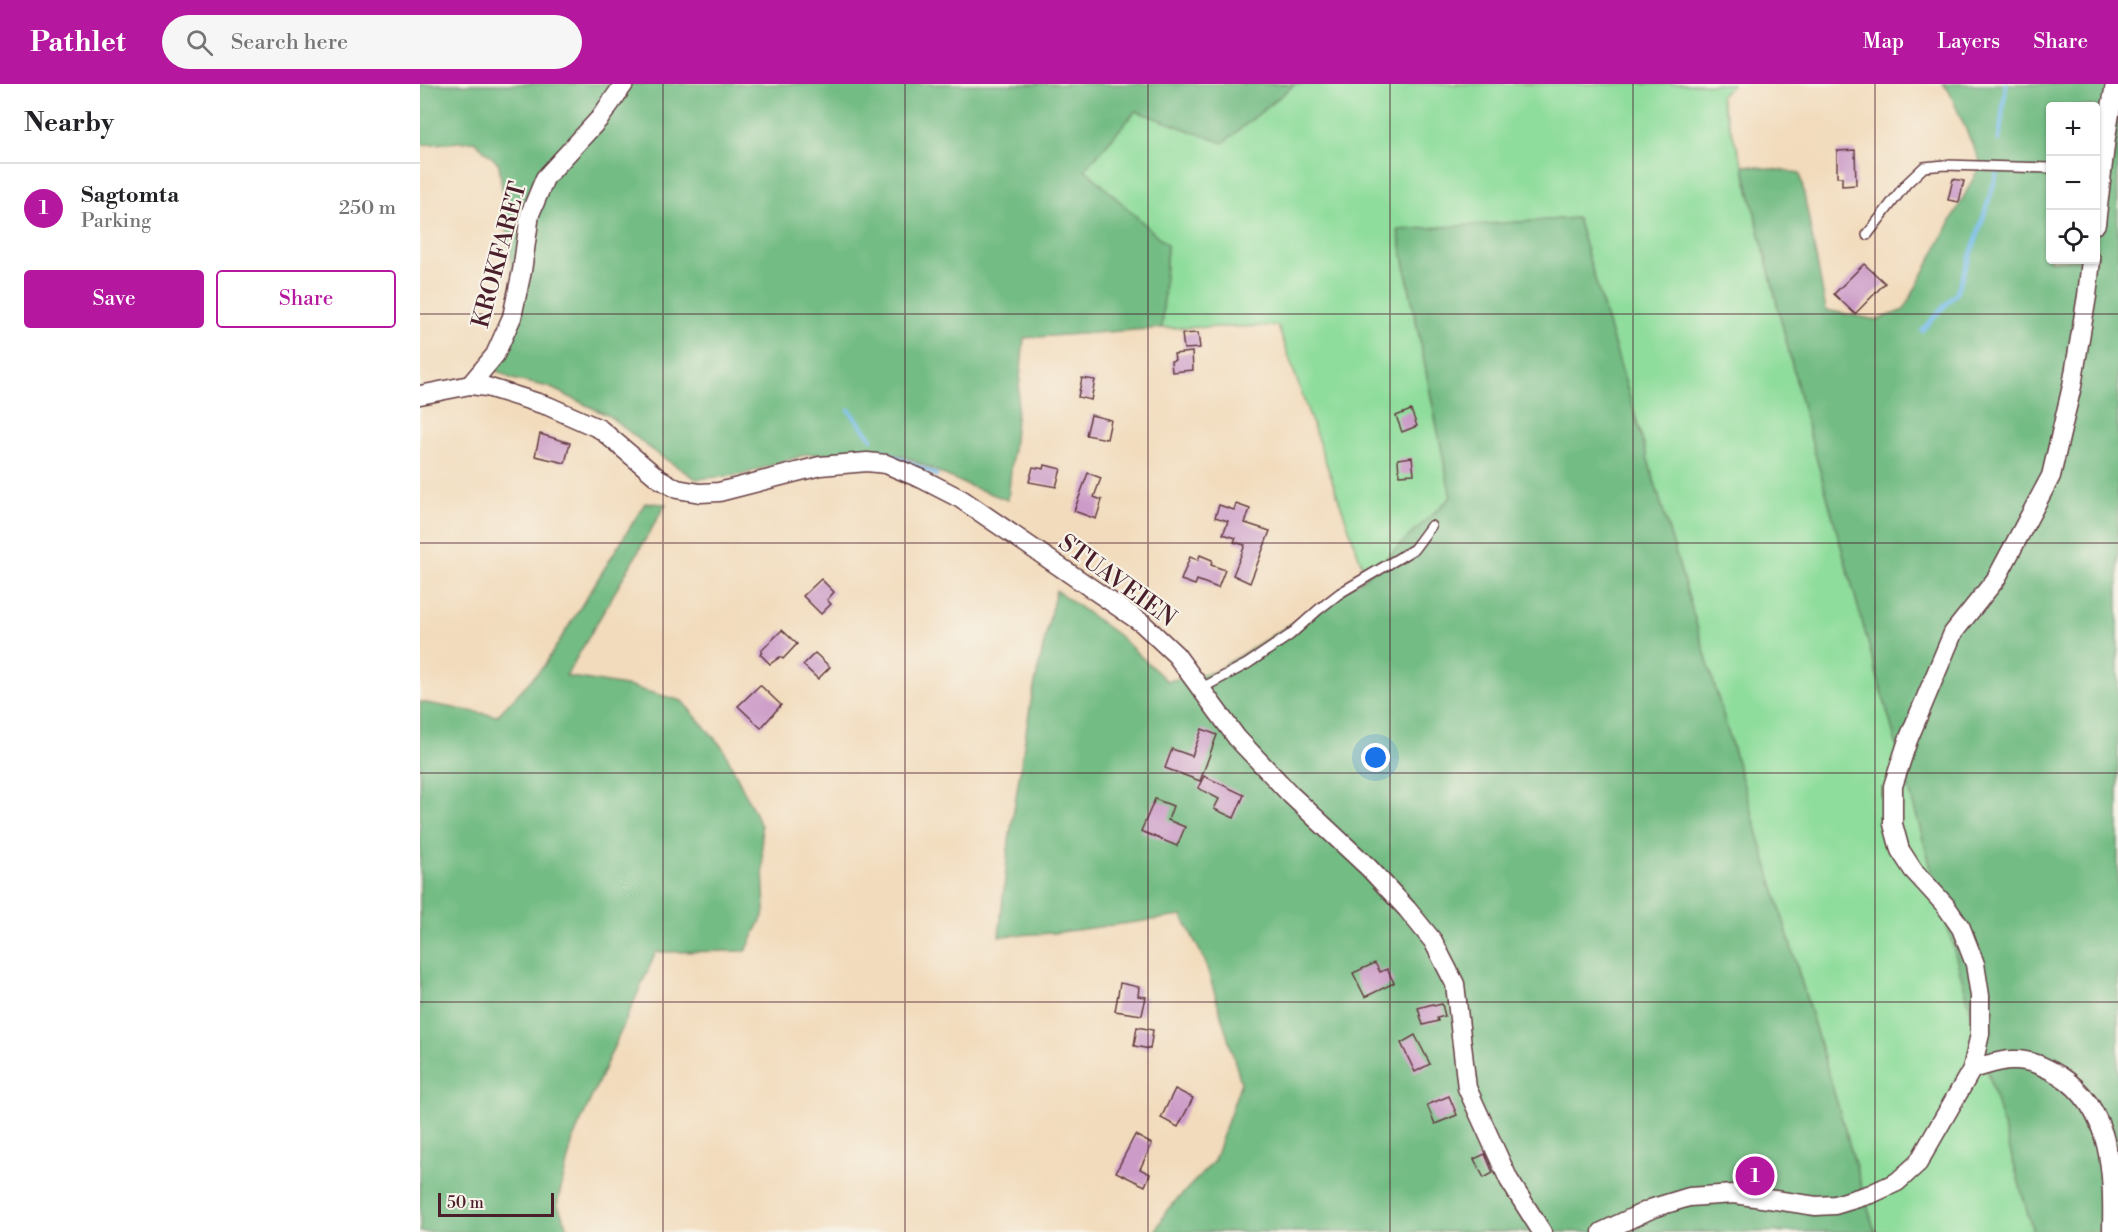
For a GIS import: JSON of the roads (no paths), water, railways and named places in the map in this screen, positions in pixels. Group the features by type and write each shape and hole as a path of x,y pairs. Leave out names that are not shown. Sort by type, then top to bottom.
{"street":[{"name":"KROKFARET","path":"470,385 495,355 512,317 522,271 530,214 545,178 600,118 624,84"},
{"path":"2100,174 2115,84"},
{"path":"1602,1232 1653,1208 1689,1197 1734,1194 1816,1206 1835,1205 1871,1194 1897,1182 1918,1162 1972,1070 1980,1034 1980,996 1975,964 1961,928 1945,905 1912,870 1900,850 1893,824 1893,786 1908,740 1953,633 1996,579 2051,476 2072,386 2091,264"},
{"name":"STUAVEIEN","path":"420,395 470,385 487,387 548,406 600,429 658,478 677,489 700,493 719,492 820,466 848,462 886,464 961,499 1126,611 1176,655 1237,738 1291,795 1369,868 1433,941 1455,984 1467,1088 1509,1180 1542,1232"},
{"path":"1972,1070 2013,1059 2042,1064 2068,1081 2092,1104 2103,1131 2108,1155 2113,1193 2112,1232"}],"lane":[{"path":"1867,235 1906,184 1924,167 1945,165 2046,168"},
{"path":"1200,689 1247,664 1290,635 1340,593 1414,549 1431,526"}],"waterway":[{"path":"1999,140 2006,84"},
{"path":"1922,330 1956,294 1997,174"},
{"path":"849,410 872,439"},
{"path":"883,451 936,475"}],"place":[{"name":"Sagtomta","path":"1755,1176"}]}
